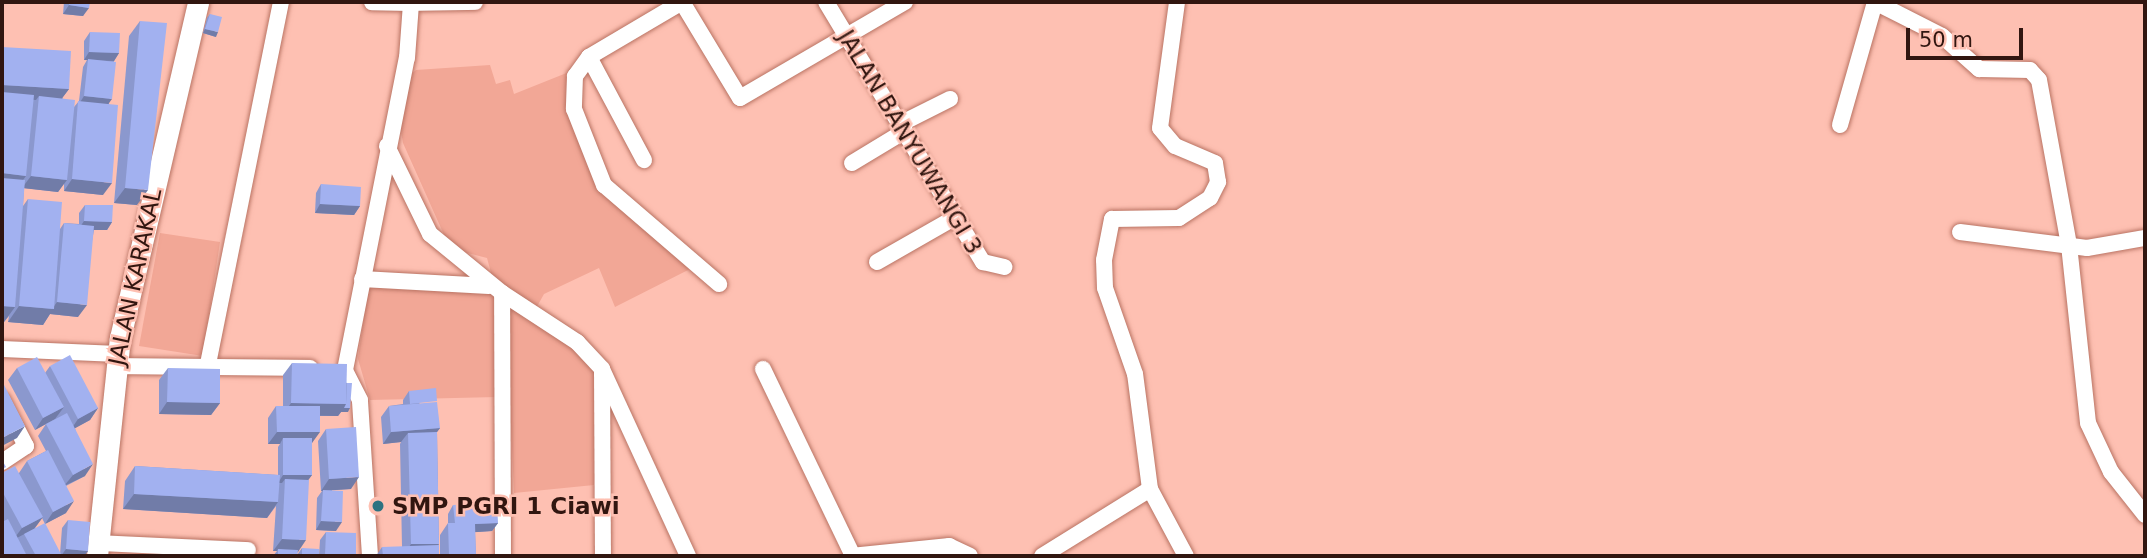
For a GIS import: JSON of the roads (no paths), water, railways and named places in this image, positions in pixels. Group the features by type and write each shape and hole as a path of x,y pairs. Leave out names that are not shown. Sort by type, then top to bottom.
{"main road":[{"name":"JALAN KARAKAL","path":"98,550 117,360 198,2"}],"street":[{"path":"208,364 281,2"},
{"path":"372,2 475,2"},
{"path":"719,284 631,214 594,169 573,91 589,57 682,2 736,98 905,2"},
{"name":"JALAN BANYUWANGI 3","path":"826,2 983,262 1004,267"},
{"path":"1177,2 1160,128 1175,146 1215,163 1218,182 1210,198 1179,218 1112,219 1104,260 1105,288 1135,374 1150,489 1186,556"},
{"path":"1840,125 1875,2 1942,36 1979,69 2035,73 2070,246 2088,423 2111,472 2145,515"},
{"path":"370,556 360,400 345,370 387,146 407,58 411,3"},
{"path":"589,57 644,160"},
{"path":"852,163 950,99"},
{"path":"387,146 430,234 495,290 577,342 602,369 688,556"},
{"path":"877,262 956,217"},
{"path":"1960,232 2098,248 2145,238"},
{"path":"362,279 495,290"},
{"path":"495,290 503,556"},
{"path":"2,349 117,360 345,370"},
{"path":"602,369 603,556"},
{"path":"763,369 852,556 949,546 970,556"},
{"path":"2,400 26,446 2,461"},
{"path":"1042,556 1150,489"},
{"path":"98,550 248,550"}],"place":[{"name":"SMP PGRI 1 Ciawi","path":"378,506"}]}
